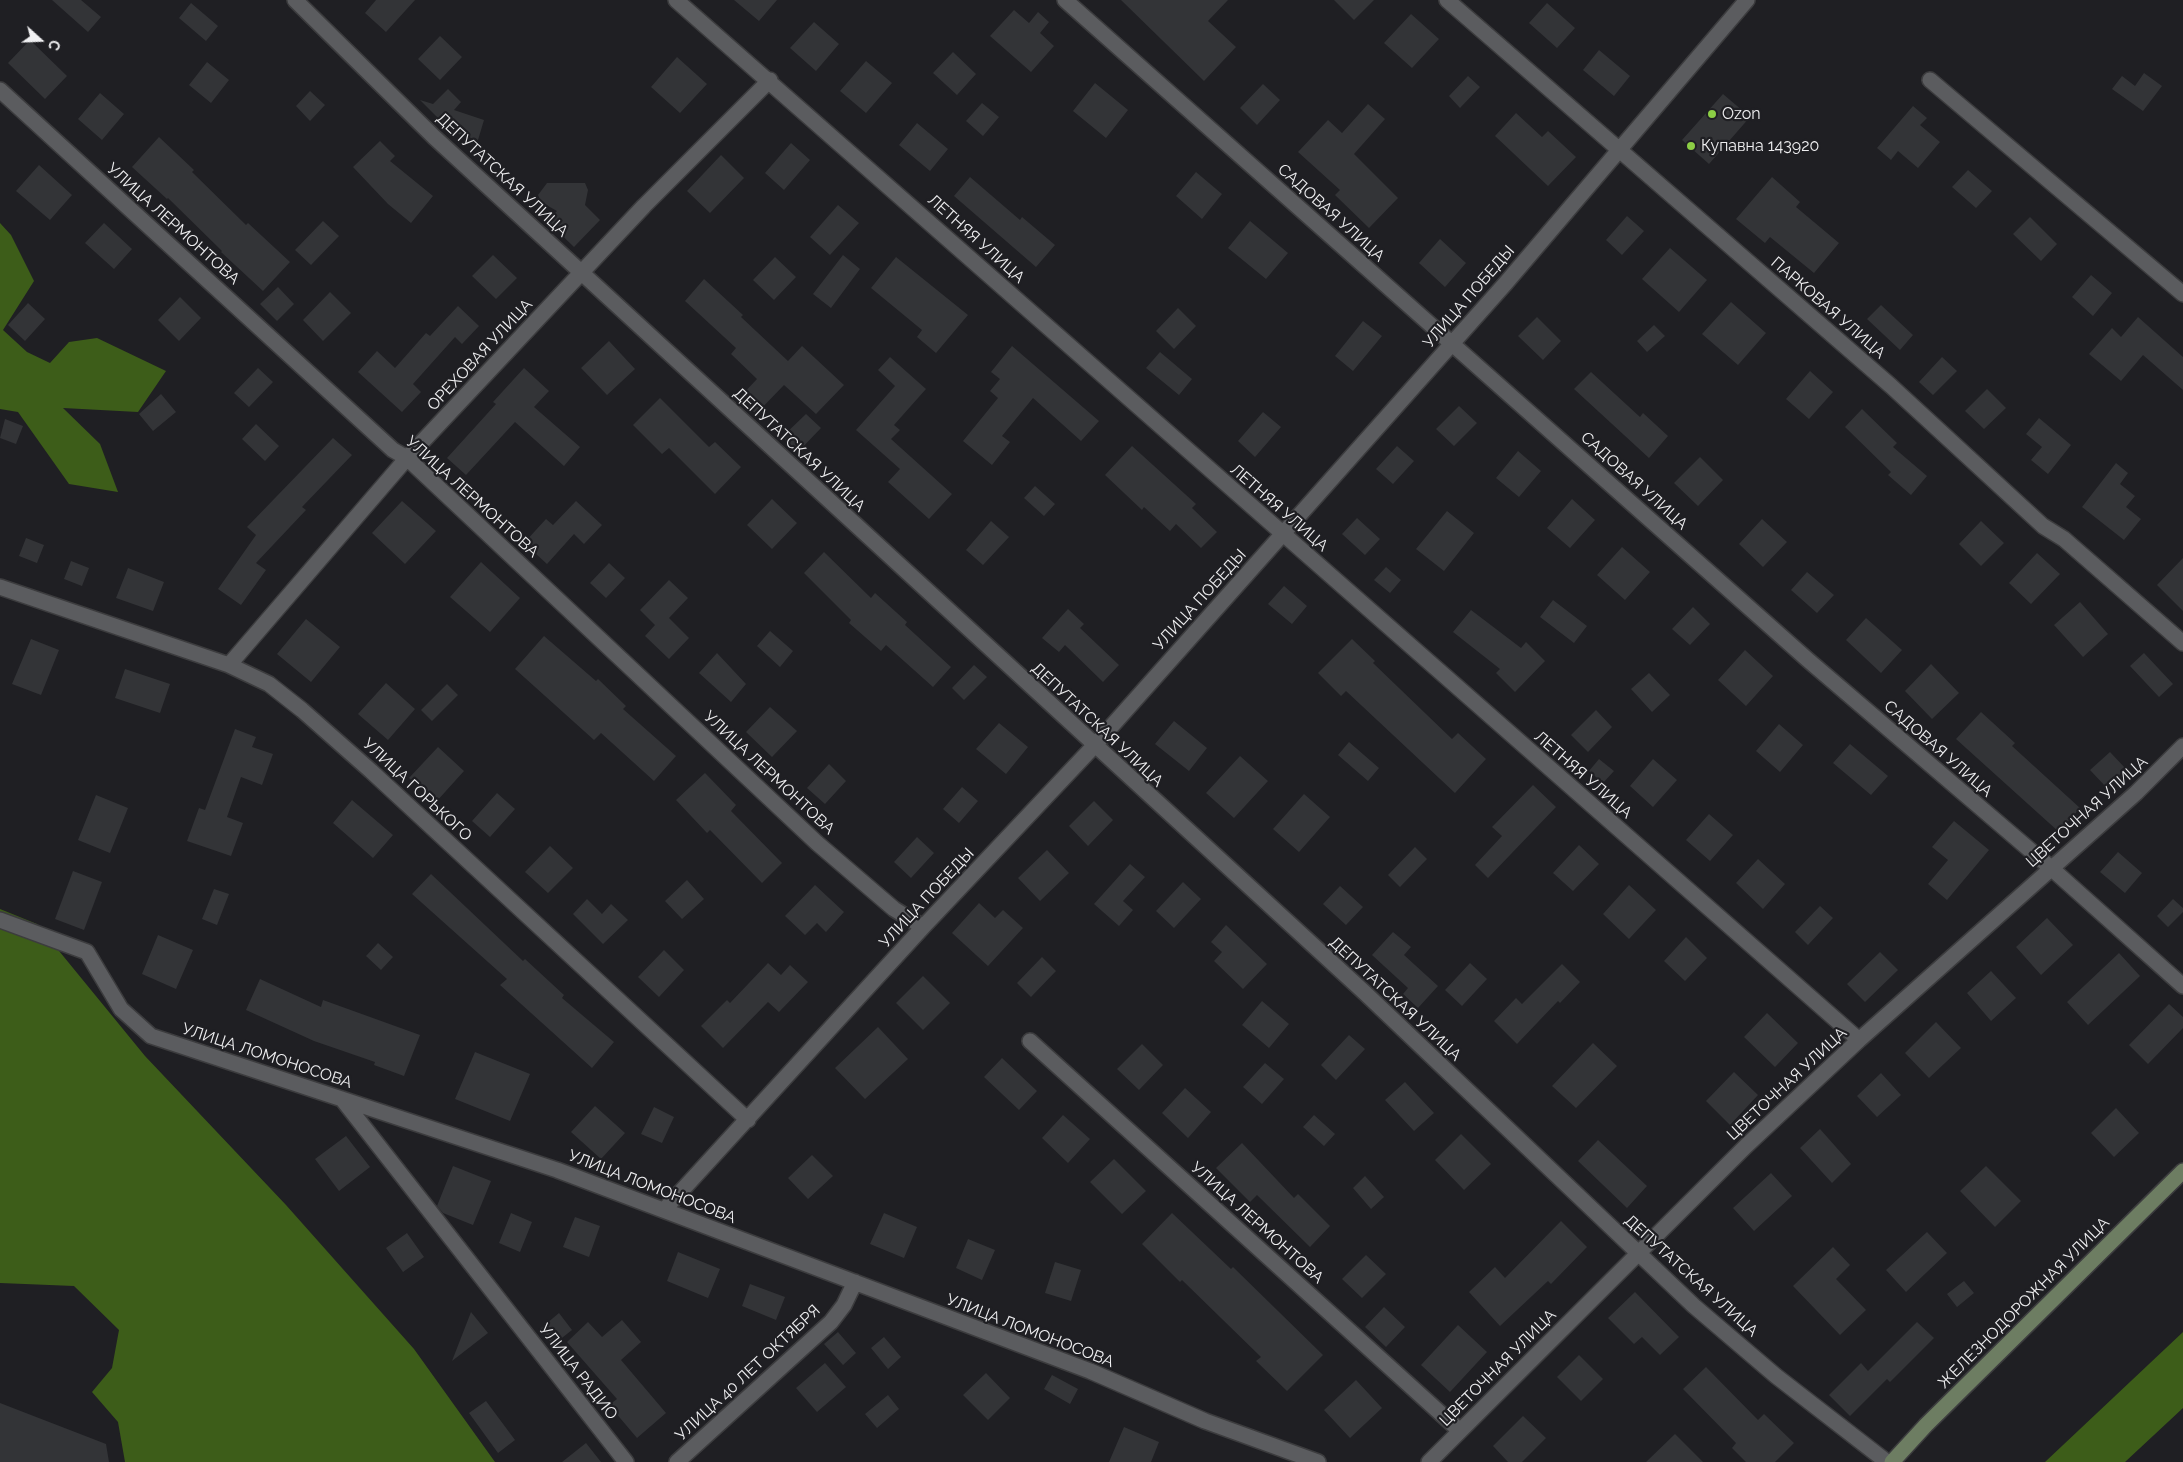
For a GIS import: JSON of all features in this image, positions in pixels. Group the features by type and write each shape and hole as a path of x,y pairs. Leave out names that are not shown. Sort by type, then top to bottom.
{"main road":[{"name":"ЖЕЛЕЗНОДОРОЖНАЯ УЛИЦА","path":"1892,1462 1926,1425 2183,1171"}],"street":[{"name":"ДЕПУТАТСКАЯ УЛИЦА","path":"295,0 434,137 1094,746 1364,992 1694,1306 1776,1376 1887,1462"},
{"name":"ЛЕТНЯЯ УЛИЦА","path":"676,0 740,58 770,80 1282,535 1860,1040"},
{"name":"САДОВАЯ УЛИЦА","path":"1065,0 1808,660 2051,868 2183,986"},
{"name":"ПАРКОВАЯ УЛИЦА","path":"1447,0 1891,386 2043,526 2064,539 2183,644"},
{"name":"УЛИЦА ПОБЕДЫ","path":"664,1210 923,928 1094,746 1452,344 1747,0"},
{"name":"ОРЕХОВАЯ УЛИЦА","path":"229,665 407,458 700,148 770,80"},
{"path":"1930,80 2183,294"},
{"name":"УЛИЦА ЛЕРМОНТОВА","path":"0,90 393,450 407,458 817,843 894,909 923,928"},
{"name":"УЛИЦА ГОРЬКОГО","path":"0,587 229,665 269,684 302,710 748,1120"},
{"name":"ЦВЕТОЧНАЯ УЛИЦА","path":"1429,1462 1746,1146 1860,1040 2136,793 2183,746"},
{"name":"УЛИЦА ЛОМОНОСОВА","path":"0,920 87,952 121,1009 151,1036 558,1170 1090,1371 1204,1421 1318,1462"},
{"name":"УЛИЦА ЛЕРМОНТОВА","path":"1030,1040 1460,1431"},
{"name":"УЛИЦА РАДИО","path":"342,1099 626,1462"},
{"name":"УЛИЦА 40 ЛЕТ ОКТЯБРЯ","path":"677,1462 831,1322 844,1305 855,1282"}],"green space":[{"path":"0,223 11,235 34,281 3,330 27,352 50,363 69,342 97,338 166,371 138,412 63,408 100,444 118,492 69,484 18,412 0,409"},
{"path":"0,909 37,924 145,1056 286,1205 414,1349 495,1462 125,1462 118,1422 92,1392 112,1368 119,1330 74,1286 0,1283"},
{"path":"2183,1332 2183,1408 2125,1462 2045,1462"}],"building":[{"path":"52,0 81,0 101,17 88,32"},
{"path":"376,0 415,0 386,32 365,13"},
{"path":"734,0 777,0 759,21"},
{"path":"1121,0 1228,0 1208,21 1236,47 1204,81"},
{"path":"1334,0 1374,0 1354,20"},
{"path":"191,3 218,26 206,41 179,18"},
{"path":"1547,3 1575,28 1557,48 1529,23"},
{"path":"1014,10 1029,23 1038,12 1049,22 1040,33 1054,46 1031,72 990,36"},
{"path":"1411,14 1439,39 1412,68 1384,43"},
{"path":"814,22 839,44 816,71 790,48"},
{"path":"440,36 462,57 440,80 418,59"},
{"path":"30,40 67,76 45,99 8,63"},
{"path":"1599,50 1630,76 1614,96 1583,70"},
{"path":"953,52 976,74 957,95 933,73"},
{"path":"677,57 707,84 680,113 651,87"},
{"path":"866,61 892,83 866,113 840,91"},
{"path":"207,62 229,80 211,103 189,85"},
{"path":"2144,73 2162,86 2143,111 2112,89 2122,76 2135,86"},
{"path":"1468,76 1480,87 1460,108 1449,96"},
{"path":"1095,83 1128,110 1106,138 1073,111"},
{"path":"1263,84 1280,100 1257,125 1240,108"},
{"path":"448,89 461,102 454,110 484,120 478,140 452,132 420,100 433,104"},
{"path":"310,91 325,105 310,121 296,106"},
{"path":"100,93 124,114 102,140 78,119"},
{"path":"1723,94 1750,117 1709,164 1682,140"},
{"path":"982,103 999,117 983,136 966,121"},
{"path":"1368,104 1385,119 1354,154 1398,198 1369,228 1335,195 1340,190 1298,152 1328,120 1342,133"},
{"path":"1913,106 1927,118 1920,125 1940,142 1918,168 1898,151 1891,160 1877,148"},
{"path":"1516,113 1542,137 1548,131 1576,157 1548,186 1495,136"},
{"path":"917,123 948,149 930,171 899,145"},
{"path":"159,137 194,170 192,172 246,225 248,223 290,262 263,291 221,252 168,198 132,167"},
{"path":"380,141 395,156 390,161 433,196 411,223 388,204 353,167"},
{"path":"791,143 810,160 784,190 765,173"},
{"path":"721,155 744,178 710,213 687,191"},
{"path":"39,165 72,195 50,220 16,191"},
{"path":"1968,170 1992,191 1976,208 1952,187"},
{"path":"1196,172 1222,194 1202,219 1176,196"},
{"path":"970,177 1020,220 1022,217 1055,245 1036,267 954,196"},
{"path":"1772,177 1800,202 1796,207 1839,243 1814,273 1770,237 1765,243 1736,219"},
{"path":"547,183 585,183 588,190 585,205 600,220 574,247 547,221 557,211 541,202 538,195"},
{"path":"838,205 859,223 830,255 810,237"},
{"path":"1627,216 1644,231 1622,255 1606,240"},
{"path":"2030,217 2057,244 2041,261 2013,234"},
{"path":"323,221 339,236 311,265 295,250"},
{"path":"1250,221 1288,253 1266,279 1228,248"},
{"path":"104,223 132,249 114,269 85,243"},
{"path":"1440,239 1466,263 1445,287 1419,263"},
{"path":"1670,248 1707,280 1679,312 1642,279"},
{"path":"493,255 517,278 496,299 472,276"},
{"path":"843,255 860,269 831,308 813,294"},
{"path":"775,257 796,277 774,300 753,280"},
{"path":"896,257 968,315 936,353 917,337 922,330 871,288"},
{"path":"2091,275 2112,293 2093,316 2072,297"},
{"path":"704,279 788,361 802,346 844,385 816,414 784,385 756,414 739,398 757,379 731,354 736,348 685,301"},
{"path":"278,287 294,304 277,321 260,304"},
{"path":"330,292 351,313 323,341 303,320"},
{"path":"180,297 201,318 179,341 158,320"},
{"path":"1731,302 1766,333 1738,365 1702,334"},
{"path":"28,303 45,319 25,341 8,325"},
{"path":"1881,305 1913,335 1900,350 1867,319"},
{"path":"458,306 479,326 462,344 455,337 413,384 421,392 402,412 358,372 377,351 395,368 426,333 430,336"},
{"path":"1178,308 1196,326 1174,349 1156,331"},
{"path":"1537,317 1561,341 1543,360 1518,336"},
{"path":"2138,317 2183,357 2183,390 2143,355 2121,381 2089,354 2112,328 2121,337"},
{"path":"1363,321 1382,336 1353,371 1335,356"},
{"path":"1654,325 1665,336 1647,352 1637,341"},
{"path":"609,341 635,369 607,395 581,368"},
{"path":"1012,346 1099,421 1081,441 1033,398 1002,436 1010,442 992,465 963,441 998,398 990,391 1000,379 991,372"},
{"path":"1160,352 1192,379 1179,395 1146,368"},
{"path":"890,357 926,389 894,425 900,430 891,439 952,494 929,519 888,482 900,469 856,430 895,386 878,370"},
{"path":"1942,357 1957,371 1933,395 1919,382"},
{"path":"258,368 273,382 249,407 234,393"},
{"path":"524,368 549,391 534,407 580,447 564,466 515,422 466,475 447,458 496,404 493,402"},
{"path":"1810,371 1833,392 1809,419 1786,399"},
{"path":"1591,372 1640,417 1643,413 1668,436 1649,458 1574,389"},
{"path":"1987,389 2006,408 1984,429 1965,411"},
{"path":"161,394 176,412 153,431 139,414"},
{"path":"660,398 709,447 715,442 741,467 715,494 669,448 662,454 633,425"},
{"path":"1459,406 1477,423 1454,446 1436,429"},
{"path":"1862,409 1897,443 1893,447 1927,476 1911,495 1888,475 1891,472 1845,427"},
{"path":"1263,412 1281,427 1255,457 1238,441"},
{"path":"806,414 821,428 798,452 782,437"},
{"path":"2039,418 2071,445 2048,474 2031,460 2042,447 2026,434"},
{"path":"5,419 23,426 16,444 0,438"},
{"path":"256,424 279,446 265,461 242,439"},
{"path":"333,438 352,455 302,507 306,510 256,563 266,570 241,605 218,589 256,535 247,527"},
{"path":"1132,446 1196,504 1192,508 1217,532 1201,548 1176,524 1170,531 1144,507 1142,510 1105,475"},
{"path":"1397,446 1414,461 1393,484 1376,469"},
{"path":"1518,451 1541,471 1519,497 1496,478"},
{"path":"1700,457 1723,480 1698,506 1674,483"},
{"path":"2116,463 2128,473 2120,484 2135,496 2126,507 2141,519 2124,540 2082,507"},
{"path":"1035,486 1055,504 1044,516 1024,498"},
{"path":"772,499 797,523 772,549 747,525"},
{"path":"1572,499 1595,520 1570,548 1547,528"},
{"path":"402,501 436,531 405,564 372,533"},
{"path":"576,501 602,525 584,544 574,534 547,564 524,543 546,519 553,525"},
{"path":"1447,511 1474,533 1444,571 1416,549"},
{"path":"1357,518 1380,539 1365,555 1342,534"},
{"path":"1762,519 1787,542 1763,567 1739,544"},
{"path":"991,521 1009,537 983,565 966,550"},
{"path":"1981,521 2004,543 1981,566 1959,544"},
{"path":"26,538 44,545 37,563 19,556"},
{"path":"1622,547 1650,572 1625,600 1597,575"},
{"path":"824,552 871,598 875,593 907,622 905,625 951,667 933,687 886,645 881,651 849,623 851,620 804,573"},
{"path":"2037,553 2060,574 2031,604 2009,583"},
{"path":"2183,558 2183,611 2157,585"},
{"path":"71,561 89,568 82,586 64,579"},
{"path":"481,562 520,598 490,632 450,597"},
{"path":"609,563 625,578 606,598 590,583"},
{"path":"1386,567 1401,580 1390,593 1374,580"},
{"path":"128,568 164,582 153,611 116,598"},
{"path":"1807,572 1834,595 1817,613 1791,590"},
{"path":"669,580 688,598 669,618 689,638 669,659 645,636 655,625 640,610"},
{"path":"1284,586 1307,606 1292,624 1268,604"},
{"path":"1553,600 1587,626 1574,643 1540,617"},
{"path":"2080,602 2108,634 2083,657 2054,625"},
{"path":"1693,607 1710,624 1690,645 1672,629"},
{"path":"1068,609 1084,624 1080,628 1119,665 1103,682 1065,645 1059,652 1042,638"},
{"path":"1471,610 1521,648 1526,642 1545,661 1515,692 1496,673 1500,669 1453,632"},
{"path":"1866,618 1902,650 1881,673 1846,640"},
{"path":"306,619 340,647 311,682 277,654"},
{"path":"770,631 793,651 780,667 757,646"},
{"path":"544,636 596,681 598,679 626,706 623,709 676,756 654,781 601,733 594,740 515,669"},
{"path":"31,639 59,650 41,695 12,684"},
{"path":"1352,639 1375,661 1373,663 1452,739 1458,733 1486,759 1455,793 1346,691 1341,696 1318,673"},
{"path":"1745,650 1773,676 1746,706 1718,680"},
{"path":"717,653 746,684 731,702 699,673"},
{"path":"2144,653 2173,684 2159,697 2130,666"},
{"path":"1931,664 1959,693 1932,719 1905,691"},
{"path":"974,665 987,677 964,700 952,688"},
{"path":"125,669 170,684 160,713 115,698"},
{"path":"1649,673 1670,695 1652,712 1631,689"},
{"path":"386,683 415,709 388,740 358,714"},
{"path":"447,684 458,695 432,721 421,710"},
{"path":"770,707 797,731 772,757 746,732"},
{"path":"1596,710 1612,727 1588,752 1571,735"},
{"path":"1981,712 2015,743 2012,746 2080,808 2059,832 1956,739"},
{"path":"1174,721 1207,748 1189,771 1155,744"},
{"path":"999,723 1028,747 1006,774 976,749"},
{"path":"1779,724 1803,745 1780,772 1756,751"},
{"path":"235,729 256,737 252,747 273,754 262,785 241,777 227,817 243,823 231,856 187,841 199,808 205,810"},
{"path":"1349,742 1379,768 1368,781 1338,755"},
{"path":"1850,744 1888,776 1871,795 1833,763"},
{"path":"438,747 464,771 436,802 409,778"},
{"path":"2110,752 2126,769 2106,787 2090,770"},
{"path":"1240,756 1268,781 1234,818 1206,793"},
{"path":"1599,759 1614,771 1603,783 1589,771"},
{"path":"1653,759 1677,780 1653,807 1630,786"},
{"path":"829,764 846,781 825,804 807,788"},
{"path":"705,773 736,805 731,811 782,863 762,883 710,830 707,833 676,800"},
{"path":"1533,785 1556,807 1488,878 1475,865 1502,836 1492,827"},
{"path":"962,787 978,801 959,823 943,809"},
{"path":"497,793 515,809 490,837 472,821"},
{"path":"1304,794 1330,817 1299,852 1273,829"},
{"path":"96,795 128,808 110,853 78,840"},
{"path":"352,800 393,835 373,858 333,823"},
{"path":"1094,801 1113,820 1088,846 1069,826"},
{"path":"1709,814 1733,835 1710,861 1686,840"},
{"path":"1954,821 1989,850 1947,900 1928,884 1948,860 1932,847"},
{"path":"917,837 934,853 911,878 894,862"},
{"path":"1579,845 1599,864 1573,891 1553,873"},
{"path":"550,846 573,868 548,893 525,872"},
{"path":"1415,847 1427,859 1400,887 1388,875"},
{"path":"1047,850 1069,873 1040,901 1018,878"},
{"path":"2118,852 2142,873 2125,893 2100,872"},
{"path":"1758,859 1785,884 1763,909 1736,883"},
{"path":"1130,864 1145,877 1123,901 1133,910 1119,926 1094,904"},
{"path":"73,871 102,882 84,930 55,919"},
{"path":"431,874 523,961 525,959 564,995 562,998 614,1042 592,1068 500,985 507,979 412,894"},
{"path":"687,880 704,899 682,919 665,901"},
{"path":"1183,882 1201,899 1174,928 1156,911"},
{"path":"815,885 844,912 826,932 817,923 805,935 785,916"},
{"path":"1629,885 1656,910 1629,939 1603,914"},
{"path":"1340,886 1363,907 1346,925 1323,904"},
{"path":"214,889 229,894 217,925 202,919"},
{"path":"587,899 602,914 611,904 628,920 603,944 573,914"},
{"path":"2173,899 2183,908 2183,912 2168,927 2157,916"},
{"path":"979,903 995,918 1003,910 1023,928 988,966 952,933"},
{"path":"1820,906 1833,918 1808,945 1795,932"},
{"path":"2047,918 2073,945 2041,975 2016,947"},
{"path":"1226,925 1267,964 1243,989 1214,961 1222,952 1211,942"},
{"path":"1393,932 1411,947 1404,955 1438,986 1418,1008 1403,994 1408,988 1372,955"},
{"path":"158,935 193,950 176,989 142,974"},
{"path":"1686,937 1707,958 1685,981 1664,961"},
{"path":"378,943 393,957 381,970 366,956"},
{"path":"664,950 684,970 659,997 638,977"},
{"path":"1880,952 1898,970 1865,1002 1847,984"},
{"path":"2119,953 2140,976 2088,1025 2067,1002"},
{"path":"1042,957 1056,971 1031,997 1017,983"},
{"path":"768,963 781,975 790,965 808,982 779,1012 768,1002 723,1048 701,1026 727,1000 730,1003"},
{"path":"1470,963 1487,979 1462,1006 1445,990"},
{"path":"1562,964 1580,982 1560,1003 1558,1001 1517,1044 1494,1021 1516,998 1522,1004"},
{"path":"1991,971 2016,998 1991,1021 1967,993"},
{"path":"923,976 950,1003 923,1030 896,1003"},
{"path":"260,979 321,1007 323,1000 420,1035 404,1076 374,1065 375,1062 314,1041 246,1010"},
{"path":"1262,1001 1289,1024 1269,1048 1242,1025"},
{"path":"2169,1004 2183,1017 2183,1028 2148,1064 2129,1045"},
{"path":"1767,1013 1798,1043 1775,1067 1744,1037"},
{"path":"1936,1022 1961,1048 1929,1078 1905,1053"},
{"path":"878,1027 908,1059 865,1099 835,1068"},
{"path":"1349,1035 1365,1049 1336,1080 1321,1065"},
{"path":"1593,1043 1617,1066 1576,1108 1552,1086"},
{"path":"1142,1044 1163,1065 1139,1090 1117,1069"},
{"path":"475,1052 530,1074 510,1121 455,1099"},
{"path":"1002,1058 1037,1091 1019,1110 984,1077"},
{"path":"1265,1063 1284,1079 1262,1104 1243,1087"},
{"path":"1734,1072 1758,1095 1730,1125 1706,1101"},
{"path":"1881,1073 1901,1095 1877,1117 1857,1096"},
{"path":"1405,1082 1434,1113 1414,1131 1385,1100"},
{"path":"1185,1088 1211,1112 1188,1138 1162,1113"},
{"path":"595,1106 625,1133 601,1159 571,1132"},
{"path":"654,1107 674,1117 662,1143 641,1134"},
{"path":"2116,1108 2139,1133 2114,1157 2091,1133"},
{"path":"1063,1115 1090,1139 1068,1163 1042,1138"},
{"path":"1314,1115 1335,1134 1324,1146 1303,1127"},
{"path":"1820,1129 1851,1164 1832,1183 1800,1148"},
{"path":"1461,1134 1491,1164 1464,1190 1435,1160"},
{"path":"346,1136 370,1167 339,1191 315,1159"},
{"path":"1598,1140 1647,1186 1627,1208 1578,1161"},
{"path":"1242,1143 1294,1198 1298,1194 1330,1226 1310,1247 1257,1195 1250,1202 1216,1168"},
{"path":"812,1155 833,1176 808,1199 788,1178"},
{"path":"1114,1159 1146,1191 1122,1214 1090,1182"},
{"path":"453,1166 491,1181 473,1225 443,1213 437,1206"},
{"path":"1986,1166 2021,1201 1995,1227 1960,1191"},
{"path":"1771,1173 1792,1196 1754,1231 1733,1208"},
{"path":"1365,1176 1384,1197 1371,1209 1353,1188"},
{"path":"511,1213 532,1222 520,1252 499,1243"},
{"path":"884,1213 917,1227 904,1258 870,1244"},
{"path":"1172,1213 1231,1269 1233,1267 1323,1355 1287,1391 1256,1361 1261,1357 1142,1244"},
{"path":"575,1217 600,1226 589,1257 563,1247"},
{"path":"1561,1221 1587,1247 1551,1284 1548,1281 1500,1326 1469,1292 1495,1267 1505,1278"},
{"path":"1927,1232 1947,1253 1906,1292 1886,1270"},
{"path":"407,1233 424,1257 403,1272 386,1248"},
{"path":"968,1239 995,1250 982,1280 956,1268"},
{"path":"1833,1247 1850,1265 1836,1279 1866,1310 1840,1335 1793,1286"},
{"path":"678,1252 720,1269 708,1298 667,1281"},
{"path":"1366,1255 1386,1274 1362,1298 1342,1279"},
{"path":"1055,1262 1081,1270 1071,1301 1045,1293"},
{"path":"1964,1281 1974,1293 1957,1307 1947,1294"},
{"path":"750,1284 785,1297 776,1320 742,1306"},
{"path":"1635,1292 1679,1337 1660,1355 1642,1337 1634,1344 1608,1318"},
{"path":"1384,1307 1405,1327 1386,1347 1365,1327"},
{"path":"471,1312 488,1333 452,1361"},
{"path":"559,1313 572,1330 553,1345 540,1329"},
{"path":"622,1320 641,1342 621,1360 666,1413 637,1438 609,1405 617,1399 567,1342 588,1322 602,1337"},
{"path":"1917,1322 1934,1338 1890,1382 1887,1379 1850,1416 1829,1395 1861,1363 1868,1371"},
{"path":"1458,1325 1487,1352 1450,1392 1421,1365"},
{"path":"838,1332 856,1353 843,1365 824,1344"},
{"path":"884,1337 901,1357 888,1369 871,1348"},
{"path":"1579,1355 1603,1379 1581,1401 1557,1377"},
{"path":"825,1363 846,1387 817,1412 796,1388"},
{"path":"1706,1367 1758,1420 1764,1414 1794,1443 1775,1462 1746,1462 1732,1448 1736,1443 1683,1389"},
{"path":"986,1373 1010,1398 988,1420 963,1395"},
{"path":"1052,1375 1078,1389 1070,1404 1044,1389"},
{"path":"1356,1380 1382,1408 1350,1438 1324,1410"},
{"path":"888,1395 899,1409 877,1428 865,1414"},
{"path":"486,1401 515,1440 498,1453 469,1413"},
{"path":"0,1403 106,1444 109,1462 0,1462"},
{"path":"1523,1416 1546,1438 1522,1462 1508,1462 1493,1446"},
{"path":"1124,1427 1159,1442 1151,1462 1109,1462"},
{"path":"1675,1434 1703,1462 1646,1462"},
{"path":"586,1443 601,1462 562,1462"}],"place":[{"name":"Ozon","path":"1712,114"},
{"name":"Купавна 143920","path":"1691,146"}]}
